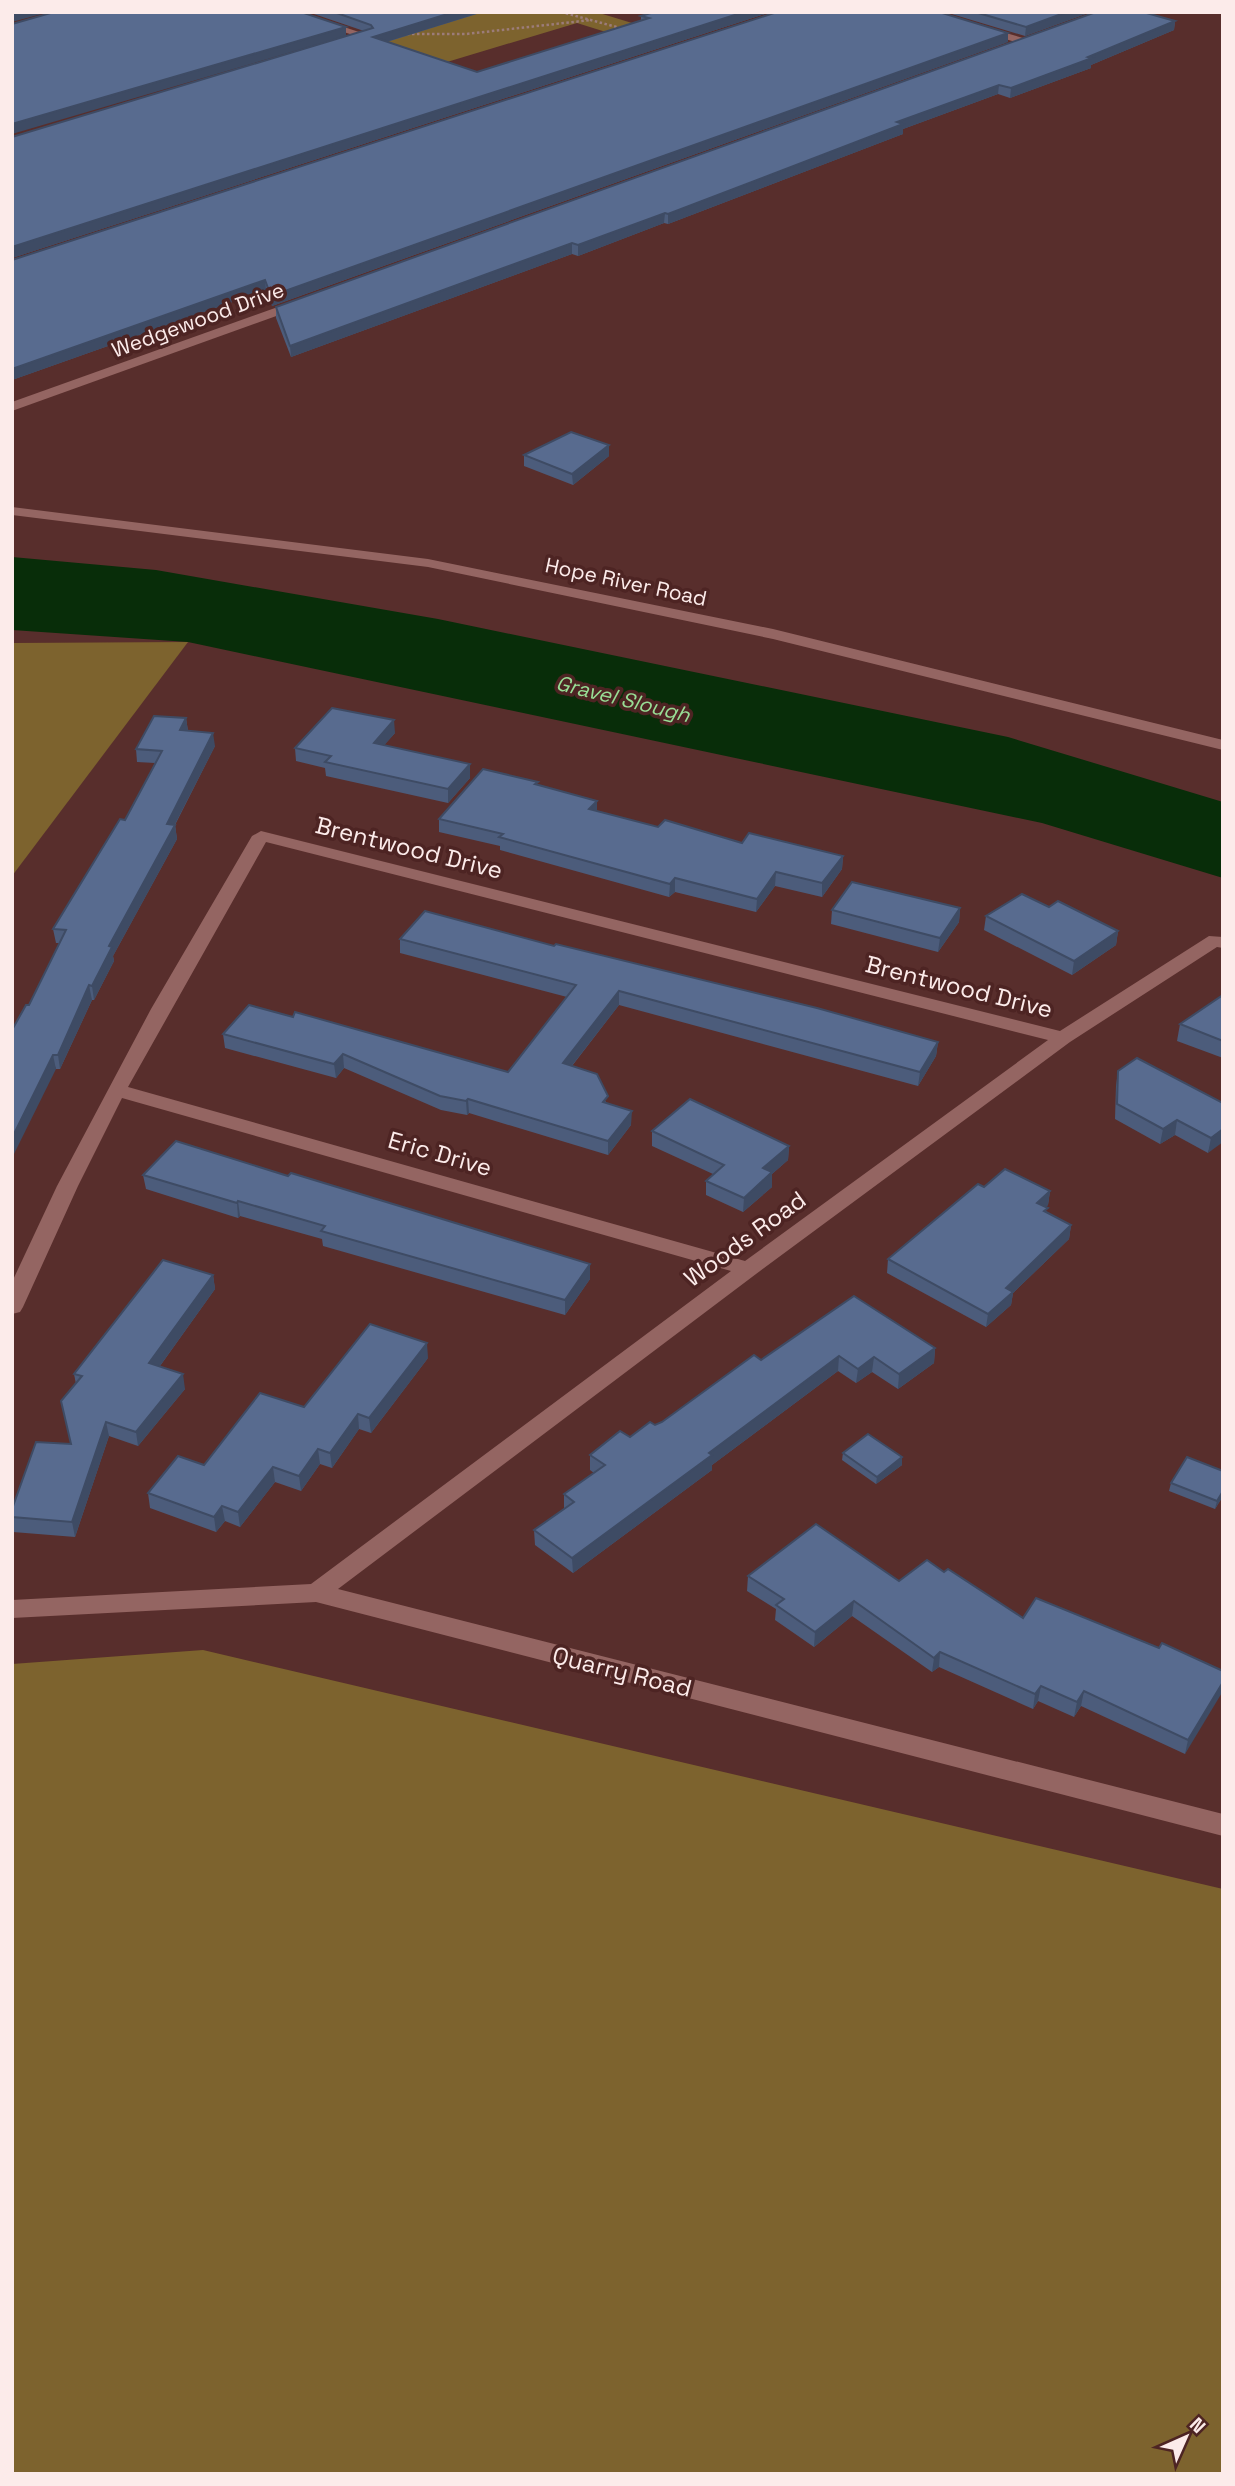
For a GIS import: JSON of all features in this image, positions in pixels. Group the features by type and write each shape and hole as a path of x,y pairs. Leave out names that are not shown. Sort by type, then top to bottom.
{"street":[{"path":"288,12 366,36"},
{"path":"971,26 1032,40 1000,51"},
{"path":"343,43 366,36"},
{"name":"Wedgewood Drive","path":"12,407 315,298"},
{"name":"Hope River Road","path":"12,511 428,563 773,634 1223,745"},
{"name":"Brentwood Drive","path":"12,1307 53,1211 177,975 261,836 1063,1038"},
{"name":"Woods Road","path":"316,1593 748,1269 1063,1038 1219,942"},
{"name":"Eric Drive","path":"117,1090 748,1269"},
{"name":"Quarry Road","path":"12,1609 316,1593 1223,1825"}],"path":[{"path":"561,12 621,27 628,33"},
{"path":"366,36 433,35 523,28 561,20 591,20"}],"shaded area":[{"path":"477,12 596,12 681,38 654,47 577,23 447,62 383,40"},
{"path":"188,642 12,876 12,643"},
{"path":"203,1650 1223,1889 1223,2474 12,2474 12,1664"}],"water":[{"name":"Gravel Slough","path":"12,557 156,570 438,619 1008,737 1223,802 1223,878 1042,823 188,642 12,630"}],"building":[{"path":"54,12 301,12 346,27 12,124 12,24"},
{"path":"334,12 454,12 373,37 477,72 649,18 641,16 654,12 744,12 12,247 12,137 373,28"},
{"path":"777,12 939,12 1008,33 271,296 265,280 12,369 12,260"},
{"path":"975,12 1067,12 1026,27"},
{"path":"1096,12 1143,12 1175,21 1088,57 1092,58 1011,88 999,85 897,122 903,124 668,214 578,245 572,243 290,346 276,307"},
{"path":"571,432 609,445 572,474 524,455"},
{"path":"332,708 394,720 374,743 470,764 448,789 325,762 331,756 295,748"},
{"path":"154,716 186,718 180,730 213,733 167,824 175,825 109,946 112,947 92,986 89,985 58,1055 53,1055 12,1138 12,1030 26,1005 29,1005 66,930 53,929 120,819 125,820 162,751 136,749"},
{"path":"483,769 538,782 535,784 597,801 589,809 658,827 665,820 742,843 749,833 843,856 822,883 776,872 757,899 675,878 670,884 499,837 503,834 439,819"},
{"path":"852,882 960,908 940,938 832,910"},
{"path":"1022,894 1049,907 1058,901 1118,931 1074,961 986,916"},
{"path":"425,911 554,946 556,944 817,1008 938,1042 920,1072 619,991 563,1063 597,1074 608,1096 603,1102 632,1111 608,1141 468,1099 466,1101 440,1096 343,1054 334,1064 223,1034 249,1005 293,1017 295,1012 508,1072 576,985 400,939"},
{"path":"1223,995 1223,1041 1180,1024"},
{"path":"1137,1058 1223,1103 1223,1129 1211,1138 1177,1120 1163,1129 1117,1104 1118,1071"},
{"path":"690,1099 789,1146 763,1168 772,1172 744,1198 706,1181 724,1165 652,1131"},
{"path":"176,1141 590,1264 565,1300 321,1231 325,1226 143,1175"},
{"path":"1005,1169 1050,1191 1037,1203 1048,1208 1044,1211 1071,1225 1006,1288 1013,1292 988,1314 888,1259 978,1184 984,1187"},
{"path":"163,1260 213,1275 149,1363 183,1374 136,1432 106,1422 72,1522 12,1517 12,1509 36,1442 71,1444 61,1401 82,1376 74,1374"},
{"path":"854,1296 935,1348 899,1374 874,1357 858,1369 839,1356 709,1453 712,1455 572,1558 534,1530 574,1502 564,1494 605,1465 590,1455 620,1431 630,1437 650,1422 655,1425 662,1422 754,1355 761,1360"},
{"path":"370,1324 427,1343 369,1418 358,1414 330,1453 318,1449 299,1476 273,1467 238,1512 222,1506 214,1517 148,1493 178,1456 204,1465 260,1393 304,1407"},
{"path":"868,1434 902,1457 877,1477 843,1453"},
{"path":"1187,1457 1223,1471 1223,1491 1217,1501 1171,1483"},
{"path":"816,1524 899,1581 927,1560 944,1572 948,1569 1023,1618 1036,1598 1159,1648 1162,1643 1223,1671 1223,1682 1188,1740 1084,1691 1077,1702 1041,1686 1035,1694 940,1652 934,1658 854,1601 815,1632 776,1605 784,1599 748,1576"}]}
